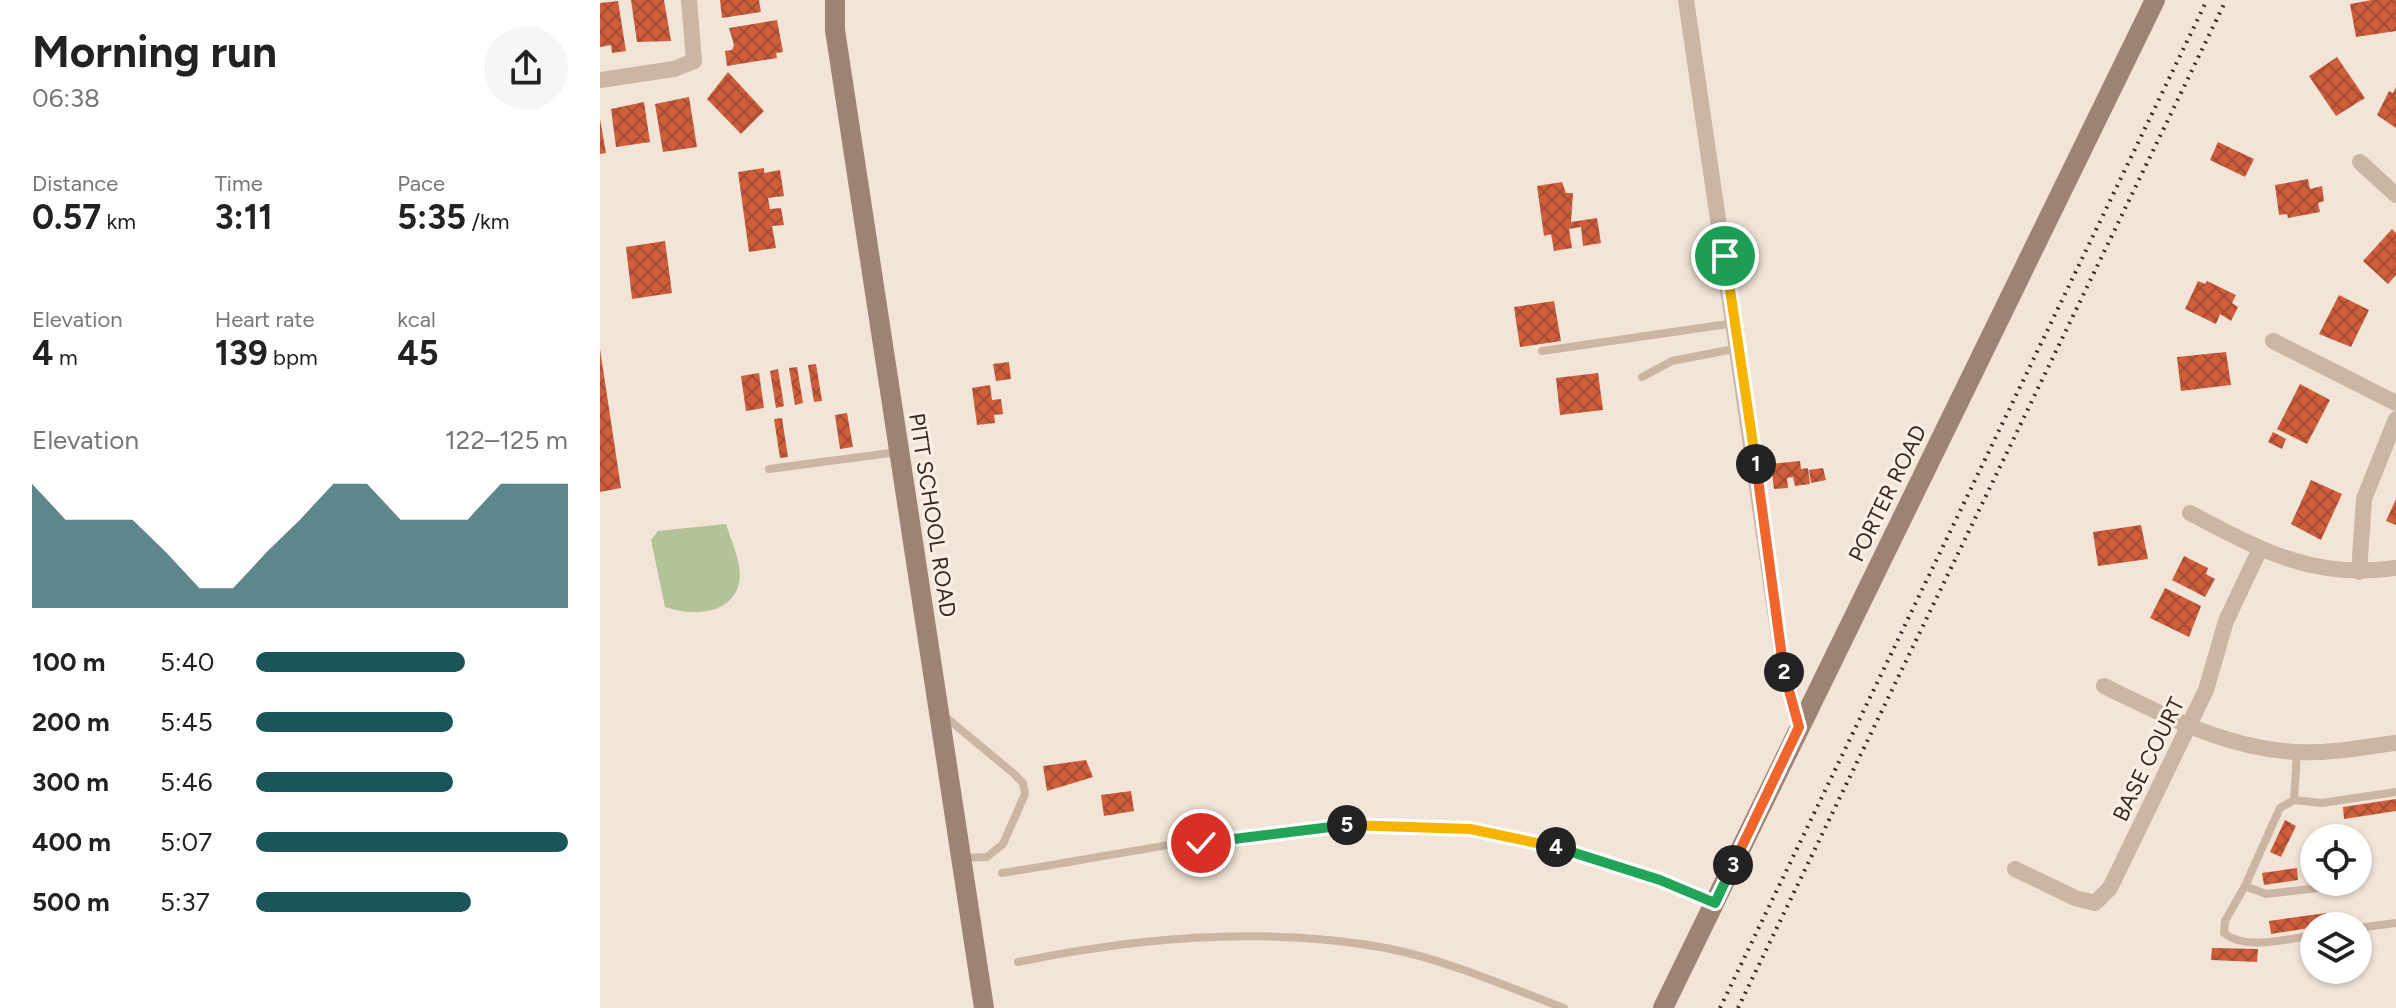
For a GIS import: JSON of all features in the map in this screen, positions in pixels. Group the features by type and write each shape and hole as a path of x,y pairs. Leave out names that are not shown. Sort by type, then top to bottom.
{"street":[{"path":"600,80 674,69 694,61 689,0"},
{"name":"PITT SCHOOL ROAD","path":"821,0 835,30"},
{"name":"PITT SCHOOL ROAD","path":"835,0 835,30 984,1008"},
{"path":"1686,0 1784,672 1799,727"},
{"name":"PORTER ROAD","path":"1663,1008 2155,0"},
{"path":"2360,162 2396,195"},
{"path":"2273,341 2396,403"},
{"path":"2359,572 2364,499 2396,419"},
{"path":"2190,513 2283,559 2329,571 2396,568"},
{"name":"BASE COURT","path":"2015,869 2075,898 2095,903 2110,888 2206,690 2226,621 2260,549"},
{"path":"2104,686 2188,726 2227,740 2297,752 2396,743"}],"lane":[{"path":"1542,351 1735,322"},
{"path":"1642,377 1672,361 1739,348"},
{"path":"769,469 899,452"},
{"path":"938,712 1013,773 1023,783 1025,794 1003,844 987,857 961,858"},
{"path":"2294,800 2297,752"},
{"path":"2300,937 2271,941 2232,940 2224,933 2225,921 2245,886 2280,808 2294,800 2322,803 2396,792"},
{"path":"1002,873 1309,828 1384,824 1470,829 1533,842 1612,864 1715,903"},
{"path":"2245,886 2266,894 2300,890"},
{"path":"2372,926 2396,923"},
{"path":"1018,962 1214,936 1302,938 1386,948 1440,962 1564,1008"}],"green space":[{"path":"726,524 740,572 733,597 716,609 706,611 665,607 651,540 658,531"}],"building":[{"path":"631,0 664,0 671,41 637,42"},
{"path":"720,0 759,0 761,12 722,18"},
{"path":"2396,0 2396,31 2356,37 2350,4"},
{"path":"618,1 626,51 612,53 611,45 600,47 600,3"},
{"path":"777,20 783,52 776,53 777,58 727,66 725,51 732,50 734,45 729,28"},
{"path":"2337,57 2365,98 2336,116 2309,76"},
{"path":"728,72 764,111 741,134 707,99"},
{"path":"2396,87 2396,128 2377,115 2389,91 2393,93"},
{"path":"689,97 697,147 663,152 655,104"},
{"path":"644,102 650,142 616,147 611,109"},
{"path":"600,119 606,153 600,154"},
{"path":"2218,142 2254,159 2245,177 2210,160"},
{"path":"764,168 764,173 780,170 784,196 768,198 770,209 781,208 784,225 772,226 776,248 749,252 738,172"},
{"path":"2308,179 2310,189 2322,186 2324,201 2318,203 2320,212 2288,218 2287,214 2279,215 2275,185"},
{"path":"1562,182 1566,193 1573,193 1571,222 1597,218 1601,243 1583,246 1581,227 1569,229 1572,248 1554,251 1551,234 1544,236 1537,186"},
{"path":"2392,229 2396,233 2396,275 2388,284 2363,261"},
{"path":"665,241 672,293 632,299 626,247"},
{"path":"2198,281 2205,284 2207,281 2236,295 2232,303 2238,307 2231,321 2220,314 2216,324 2185,309"},
{"path":"2339,295 2369,310 2351,347 2319,334"},
{"path":"1554,301 1561,341 1520,347 1514,307"},
{"path":"600,349 621,488 600,492"},
{"path":"2226,352 2231,385 2181,391 2177,357"},
{"path":"1009,362 1011,379 996,381 993,364"},
{"path":"816,364 822,401 814,402 808,365"},
{"path":"797,367 803,403 795,405 789,368"},
{"path":"778,369 784,406 776,408 770,371"},
{"path":"759,373 764,408 746,411 741,376"},
{"path":"1598,373 1603,410 1560,415 1556,378"},
{"path":"2300,384 2330,400 2307,444 2277,429"},
{"path":"990,385 992,400 1001,399 1003,414 994,415 995,423 977,425 972,388"},
{"path":"847,413 853,447 840,449 835,415"},
{"path":"782,418 788,457 780,458 774,419"},
{"path":"2273,432 2286,439 2282,449 2268,442"},
{"path":"1800,461 1801,469 1808,468 1810,484 1795,486 1793,477 1787,478 1788,488 1774,489 1771,464"},
{"path":"1823,468 1826,480 1811,483 1809,470"},
{"path":"2311,480 2342,494 2321,540 2291,524"},
{"path":"2396,499 2396,525 2386,521"},
{"path":"2141,525 2148,559 2098,566 2093,532"},
{"path":"2184,556 2208,568 2206,574 2215,579 2205,597 2172,580"},
{"path":"2165,588 2201,606 2189,637 2150,618"},
{"path":"1086,760 1093,777 1047,791 1043,766"},
{"path":"1131,791 1134,811 1104,816 1101,795"},
{"path":"2396,799 2396,811 2344,819 2343,807"},
{"path":"2285,820 2296,826 2281,857 2270,852"},
{"path":"2297,868 2298,880 2264,885 2262,873"},
{"path":"2300,917 2300,929 2271,934 2269,921"},
{"path":"2212,948 2258,949 2257,962 2211,960"}],"railway":[{"path":"1720,1008 2207,0"},
{"path":"1738,1008 2226,0"}],"route":[{"path":"1201,843 1353,824 1470,829 1570,851 1660,880 1715,903 1799,727 1784,672 1725,256"}]}
